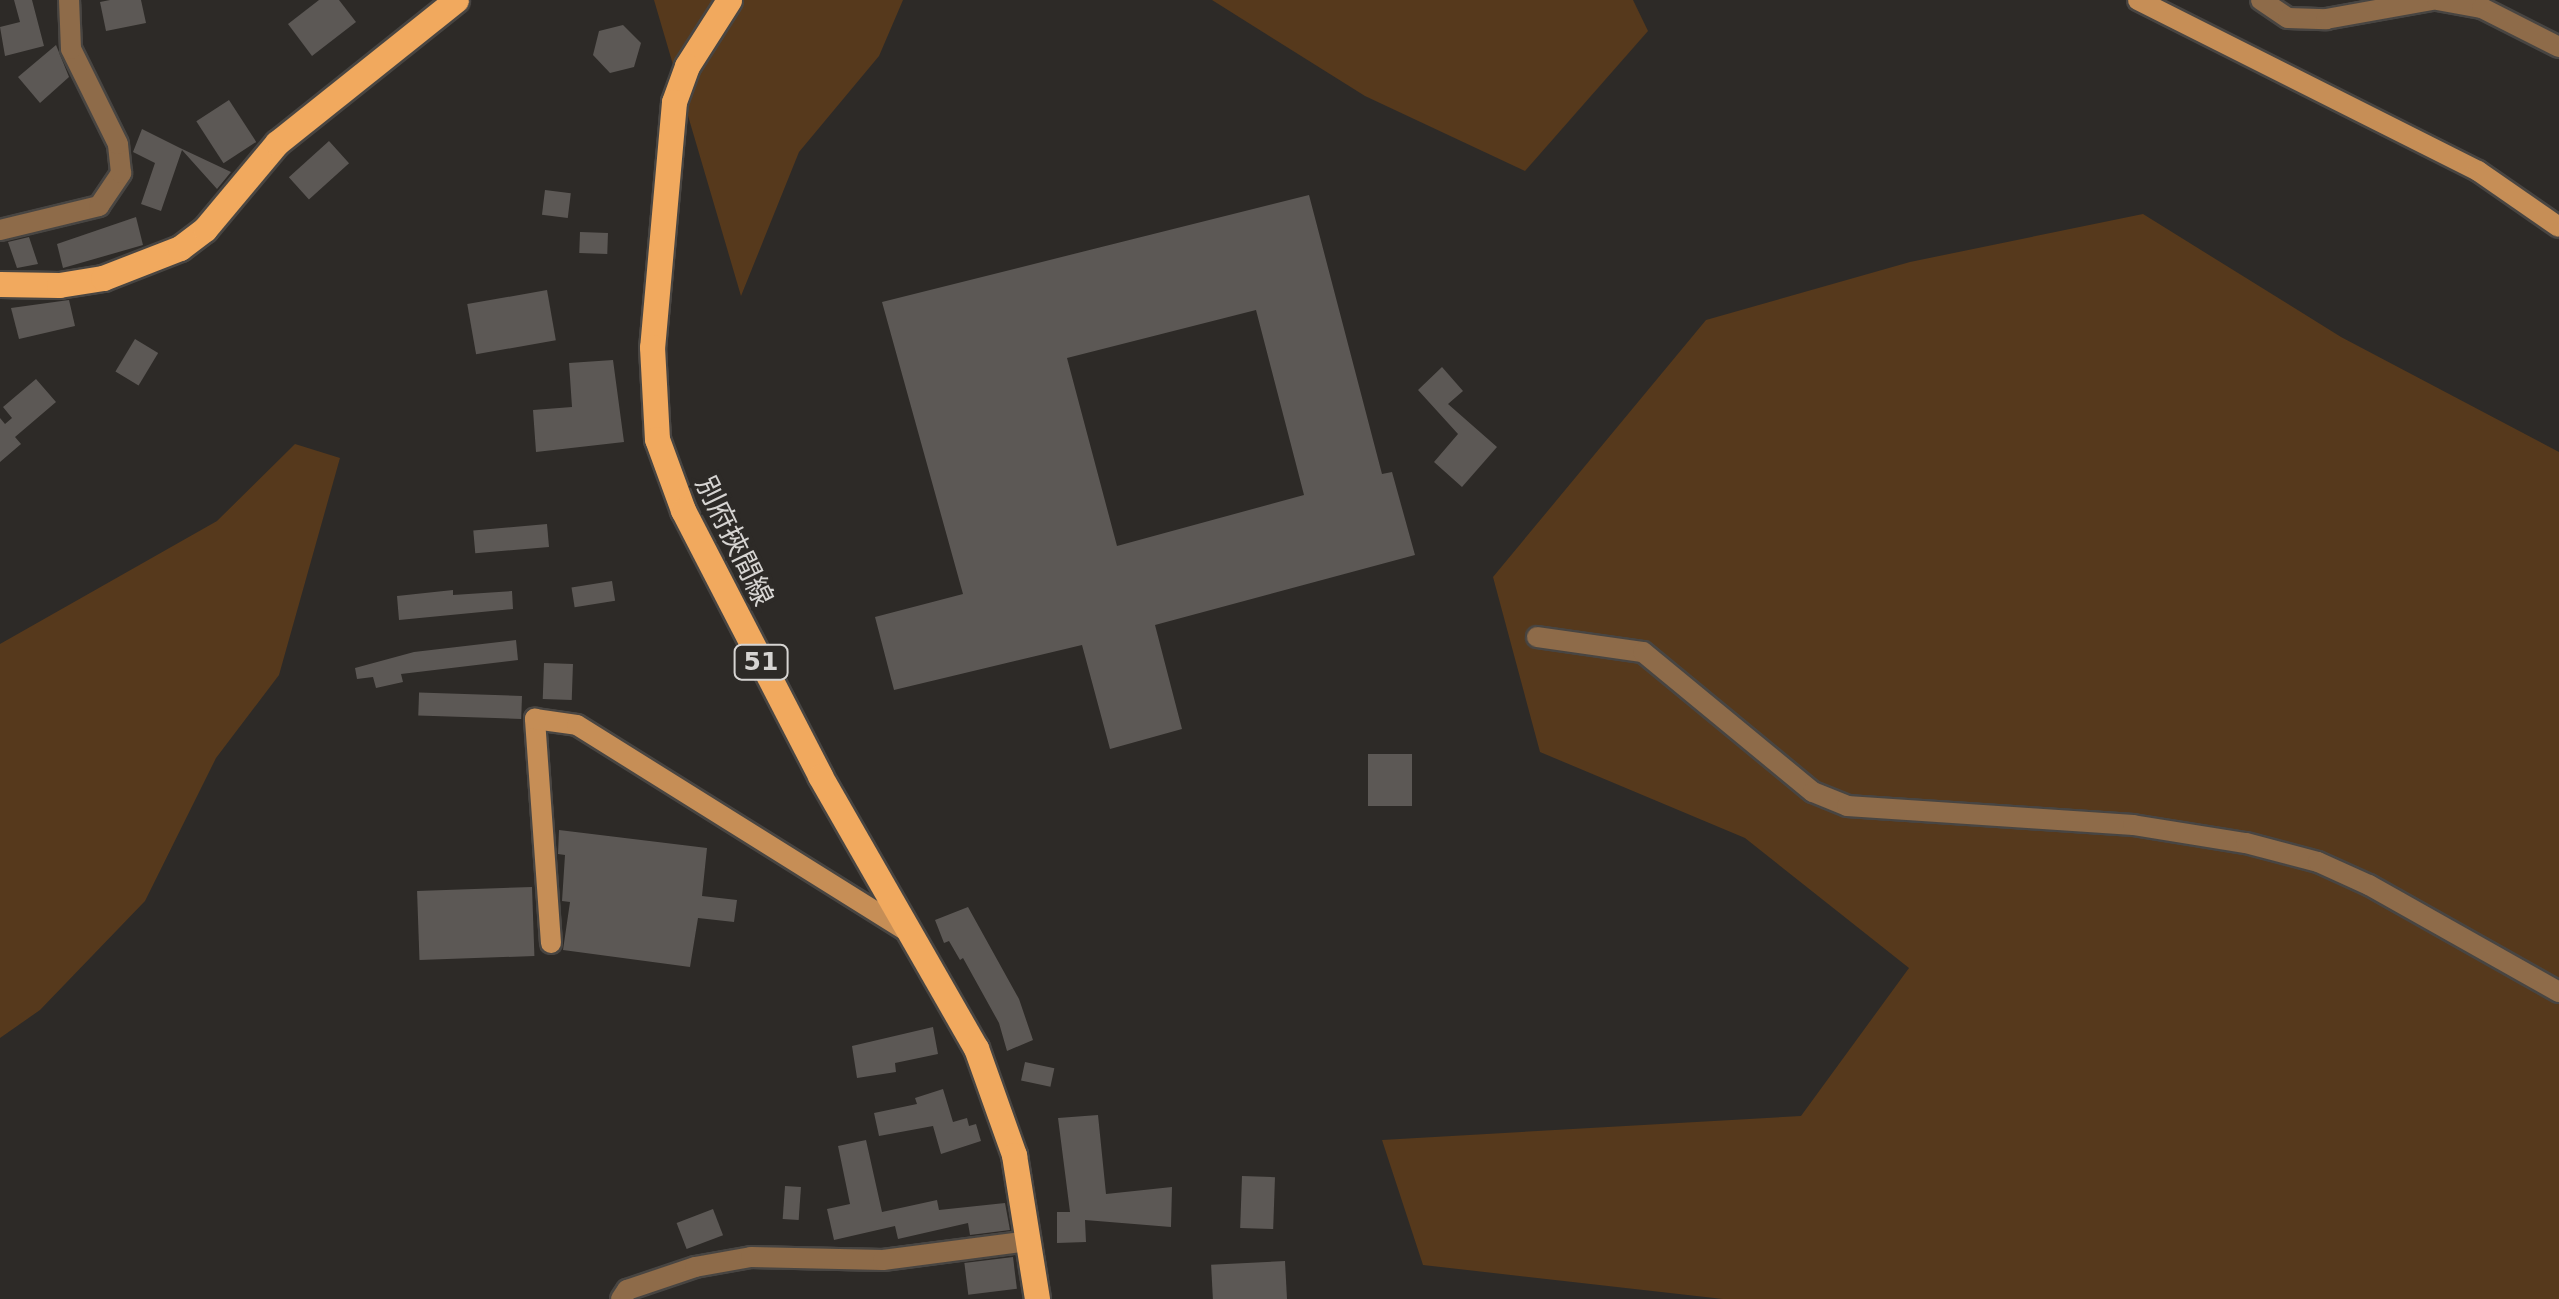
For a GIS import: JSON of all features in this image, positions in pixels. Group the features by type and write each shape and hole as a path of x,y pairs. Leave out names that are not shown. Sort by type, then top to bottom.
{"main road":[{"path":"0,284 59,285 103,278 180,248 205,229 277,143 456,0"},
{"name":"別府挾間線","path":"729,0 687,66 674,102 652,330 657,439 683,510 820,776 988,1076 1008,1132 1030,1241 1037,1299"}],"street":[{"path":"0,230 100,206 121,172 118,144 71,49 69,0"},
{"path":"2138,0 2478,171 2559,227"},
{"path":"2261,0 2288,18 2326,19 2434,0 2482,8 2559,47"},
{"path":"1537,637 1643,652 1812,792 1847,806 2132,826 2264,848 2318,862 2369,884 2559,992"},
{"path":"551,943 535,719 577,725 912,935"},
{"path":"621,1299 627,1290 694,1267 751,1257 883,1260 1030,1241"}],"shaded area":[{"path":"654,0 903,0 879,56 799,152 741,296"},
{"path":"1212,0 1633,0 1648,31 1525,171 1365,96"},
{"path":"2143,214 2341,337 2559,452 2559,1299 1723,1299 1423,1265 1382,1140 1801,1116 1909,968 1745,838 1540,752 1493,577 1706,320 1910,262"},
{"path":"295,444 340,458 279,675 216,758 145,901 40,1010 0,1038 0,644 217,521"}],"building":[{"path":"14,0 32,0 44,46 5,56 0,27 20,22"},
{"path":"141,0 146,23 106,31 100,2"},
{"path":"319,0 339,0 356,22 312,56 288,24"},
{"path":"623,25 641,43 634,67 610,73 593,55 599,31"},
{"path":"56,45 69,77 40,103 18,77"},
{"path":"229,100 256,142 224,163 196,121"},
{"path":"142,129 231,172 217,189 182,150 161,211 141,204 155,163 133,152"},
{"path":"329,141 349,163 309,199 289,177"},
{"path":"545,190 571,193 568,218 542,215"},
{"path":"1309,195 1382,474 1392,472 1415,555 1155,625 1182,729 1110,749 1082,645 894,690 875,617 963,594 882,302","holes":["1256,310 1304,495 1117,546 1067,358"]},
{"path":"136,217 143,245 63,268 57,244"},
{"path":"580,232 608,233 607,254 579,253"},
{"path":"29,237 38,264 17,268 8,242"},
{"path":"547,290 556,340 476,354 467,304"},
{"path":"69,300 75,326 19,339 11,308"},
{"path":"135,339 158,353 139,385 115,372"},
{"path":"613,360 624,442 536,452 533,410 572,407 569,363"},
{"path":"1442,367 1463,391 1448,404 1497,447 1462,487 1434,462 1458,434 1418,390"},
{"path":"36,379 56,402 15,437 21,444 0,462 0,418 5,424 12,418 3,407"},
{"path":"547,524 549,547 475,553 473,530"},
{"path":"612,581 615,601 575,607 572,587"},
{"path":"453,590 453,595 512,591 513,609 399,620 397,596"},
{"path":"516,640 518,660 401,674 403,682 376,688 373,677 357,679 355,668 414,652"},
{"path":"544,663 573,664 572,700 543,699"},
{"path":"419,692 522,696 521,719 418,715"},
{"path":"1368,754 1412,754 1412,806 1368,806"},
{"path":"559,830 707,848 702,896 737,900 734,922 698,918 690,967 563,950 570,902 562,901 565,855 558,854"},
{"path":"532,887 534,956 419,960 417,891"},
{"path":"968,907 1019,999 1033,1040 1007,1051 999,1023 963,958 960,960 949,941 944,943 935,920"},
{"path":"933,1027 938,1054 895,1063 896,1072 857,1078 852,1046"},
{"path":"1025,1062 1054,1068 1050,1087 1021,1081"},
{"path":"943,1089 953,1122 967,1118 969,1126 976,1124 981,1141 941,1154 933,1126 879,1136 874,1113 917,1104 915,1098"},
{"path":"1098,1115 1106,1194 1172,1187 1171,1227 1085,1220 1086,1242 1057,1243 1057,1212 1070,1212 1058,1118"},
{"path":"866,1140 882,1212 937,1200 939,1210 1005,1203 1010,1230 970,1235 968,1223 898,1239 895,1226 834,1240 827,1209 850,1204 838,1146"},
{"path":"1242,1176 1275,1177 1273,1229 1240,1228"},
{"path":"785,1186 801,1187 799,1220 783,1219"},
{"path":"713,1209 723,1235 687,1249 677,1223"},
{"path":"1013,1257 1017,1289 968,1295 964,1263"},
{"path":"1285,1261 1287,1299 1213,1299 1211,1265"}]}
